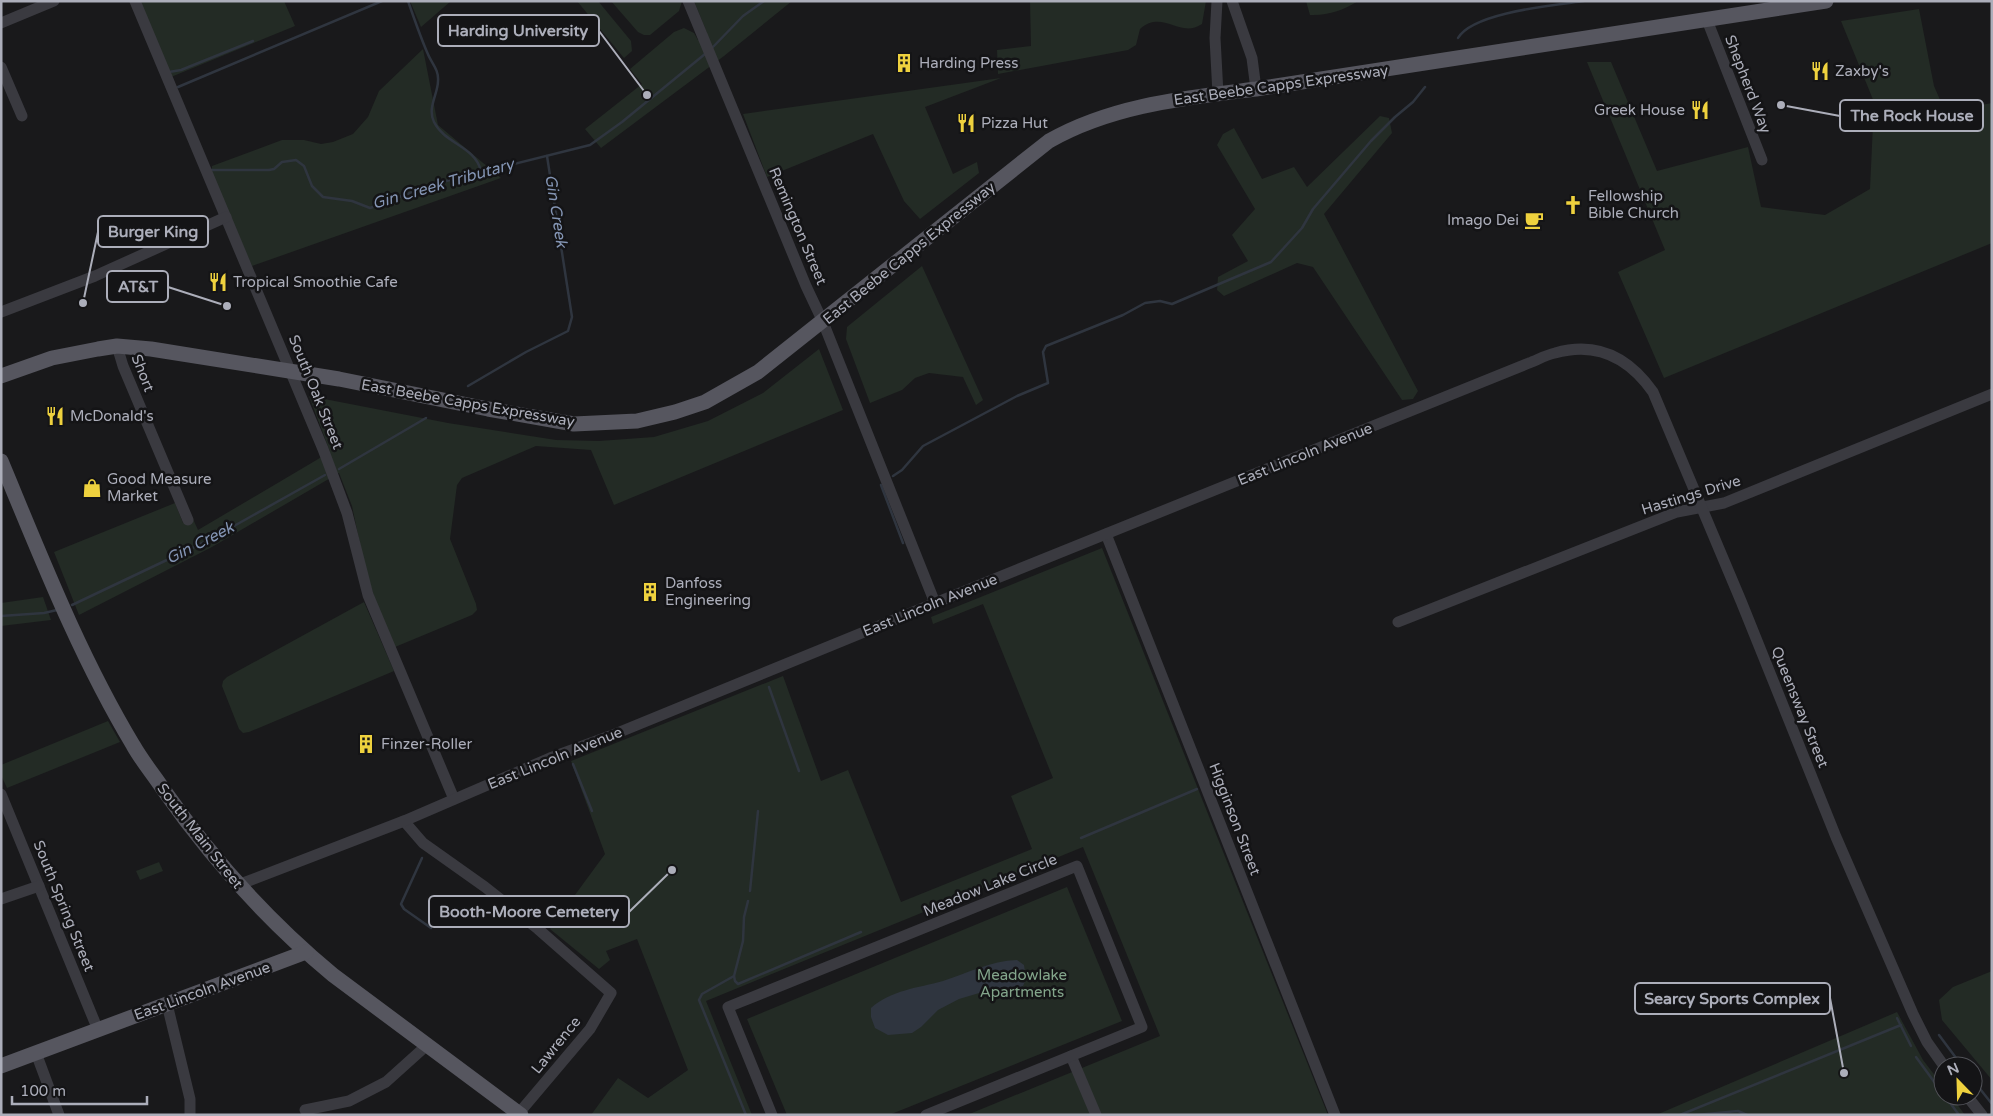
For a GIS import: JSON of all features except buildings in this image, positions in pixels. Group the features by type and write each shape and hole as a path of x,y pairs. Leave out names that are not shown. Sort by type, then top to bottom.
{"main road":[{"name":"East Beebe Capps Expressway","path":"1,376 52,358 117,346 151,349 339,379 574,424 637,421 705,402 758,372 1049,141 1070,129 1123,111 1179,99 1256,89 1826,1"},
{"name":"South Main Street","path":"1,461 70,626 99,684 128,737 185,820 238,885 306,952 426,1046 520,1114"},
{"name":"East Lincoln Avenue","path":"1,1066 306,952"}],"street":[{"path":"1,23 54,1"},
{"name":"South Oak Street","path":"135,1 292,372 347,513 368,595 454,800"},
{"name":"Remington Street","path":"688,1 806,286 823,322 935,602"},
{"path":"1216,1 1215,38 1218,94"},
{"path":"1232,1 1252,58 1256,89"},
{"name":"Shepherd Way","path":"1707,20 1762,160"},
{"path":"1,67 22,116"},
{"path":"1,312 95,276 226,217"},
{"name":"Short","path":"117,346 123,366 188,520"},
{"name":"East Lincoln Avenue","path":"238,885 404,821 550,758 1555,353 1577,349 1604,353 1625,362"},
{"name":"Queensway Street","path":"1625,362 1642,376 1653,392 1702,507 1840,846 1913,1014 1927,1042 1937,1056"},
{"name":"Hastings Drive","path":"1398,622 1678,512 1724,504 1992,394"},
{"name":"Higginson Street","path":"1106,534 1335,1115"},
{"name":"South Spring Street","path":"1,794 98,1030"},
{"name":"Lawrence","path":"404,821 423,843 523,917 611,992 590,1029 520,1114"},
{"name":"Meadow Lake Circle","path":"772,1115 728,1007 1077,866 1142,1027 926,1115"},
{"path":"1,899 38,886"},
{"path":"167,1004 190,1099 190,1115"},
{"path":"305,1110 350,1101 386,1082 426,1046"},
{"path":"36,1053 59,1115"},
{"path":"1071,1056 1096,1115"}],"green space":[{"path":"140,1 284,1 295,26 171,77"},
{"path":"410,1 451,1 421,27"},
{"path":"577,1 598,1 631,41 632,51 624,58"},
{"path":"611,1 682,1 679,11 650,35 644,35 638,32"},
{"path":"694,1 792,1 724,56 601,148 585,129 642,84 630,69 674,32 684,28 694,33 698,40 707,33"},
{"path":"1030,1 1206,1 1202,24 1194,28 1178,27 1156,22 1140,29 1136,45 1128,50 998,74 997,50 1031,46"},
{"path":"1306,1 1358,1 1335,12 1323,15 1310,15"},
{"path":"1919,9 1934,86 1941,102 1959,109 1992,103 1992,243 1664,378 1618,272 1665,250 1587,62 1611,62 1657,171 1748,147 1761,207 1825,215 1870,189 1874,102 1841,21"},
{"path":"423,49 438,125 501,178 252,266 212,175 212,166 282,140 304,140 321,144 333,142 353,134 368,117 379,91"},
{"path":"1001,78 925,107 953,174 977,162 979,173 920,219 904,201 873,134 767,177 743,114"},
{"path":"1380,116 1389,118 1392,133 1324,214 1418,391 1413,399 1402,400 1313,267 1297,263 1224,296 1217,290 1218,277 1248,261 1232,235 1255,209 1217,145 1223,134 1234,128 1262,179 1294,167 1307,187"},
{"path":"922,266 983,400 976,405 963,377 929,373 915,378 902,390 870,403 846,339 847,327"},
{"path":"819,349 843,410 614,505 591,450 536,446 462,478 457,485 450,539 477,610 472,615 395,647 374,597 364,563 352,506 339,473 212,547 79,615 54,552 175,503 183,523 193,519 198,530 330,452 309,396 448,423 556,440 599,441 654,437 708,421 763,393"},
{"path":"1102,548 1328,1115 967,1115 1160,1036 1083,847 706,1001 752,1115 591,1115 618,1078 648,1098 688,1070 637,939 606,951 610,960 599,969 550,929 605,854 571,761 783,676 821,781 848,770 901,902 1032,849 1011,796 1053,778 983,604 933,624 931,617"},
{"path":"43,597 51,620 1,626 1,603"},
{"path":"364,602 394,671 243,733 239,729 222,686 223,681 227,677"},
{"path":"108,721 120,742 7,788 1,775 1,765"},
{"path":"159,862 163,871 140,880 136,871"},
{"name":"Meadowlake Apartments","path":"1067,887 1122,1021 889,1115 787,1115 747,1019"},
{"path":"1992,971 1992,1080 1983,1069 1983,1056 1972,1056 1942,1020 1939,1000 1953,987"},
{"path":"1897,1012 1923,1060 1933,1073 1933,1106 1958,1106 1965,1115 1656,1115"}],"shaded area":[{"path":"1017,960 1024,965 1026,979 1023,986 1014,990 986,991 959,999 938,1010 912,1033 888,1035 875,1028 871,1017 871,1008 887,997 905,990 943,981 988,965"}],"waterway":[{"path":"178,87 382,1"},
{"path":"408,1 424,46 438,77 438,86 432,112 434,122 445,135 473,156 481,171"},
{"name":"Gin Creek","path":"711,49 743,16 764,1"},
{"path":"1458,38 1467,29 1497,16 1516,11 1584,1"},
{"path":"169,72 181,70 253,41"},
{"name":"Gin Creek Tributary","path":"211,170 269,170 274,169 282,162 296,160 304,166 312,186 323,197 352,201 370,208 434,184 590,145 622,122 705,54"},
{"path":"893,476 902,470 923,446 1017,396 1048,383 1043,352 1046,346 1123,315 1145,303 1160,301 1172,304 1271,262 1302,228 1313,209 1371,141 1413,102 1425,87"},
{"name":"Gin Creek","path":"468,386 526,352 568,331 572,317 547,156"},
{"name":"Gin Creek","path":"339,469 426,418"},
{"name":"Gin Creek","path":"72,605 209,540 325,475"},
{"path":"881,485 903,543"},
{"name":"Gin Creek","path":"1,616 44,613 57,610"},
{"path":"769,687 799,771"},
{"path":"573,764 592,811"},
{"path":"1081,838 1197,789"},
{"path":"750,891 758,811"},
{"path":"422,858 401,904 404,909 431,928"},
{"path":"748,901 744,917 743,941 734,976 738,984 861,932"},
{"path":"734,976 702,994 699,1000 746,1115"},
{"path":"1897,1018 1911,1046"},
{"path":"1680,1115 1901,1025"},
{"path":"1939,1035 1955,1056"},
{"path":"1916,1057 1933,1080"},
{"path":"1983,1093 1992,1104"},
{"path":"1952,1106 1959,1115"},
{"path":"1696,1115 1738,1111 1747,1115"}],"place":[{"name":"Harding Press","path":"904,63"},
{"name":"Zaxby's","path":"1820,71"},
{"name":"Harding University","path":"647,95"},
{"name":"The Rock House","path":"1781,105"},
{"name":"Greek House","path":"1700,110"},
{"name":"Pizza Hut","path":"966,123"},
{"name":"Fellowship Bible Church","path":"1573,205"},
{"name":"Imago Dei","path":"1534,220"},
{"name":"Tropical Smoothie Cafe","path":"218,282"},
{"name":"Burger King","path":"83,303"},
{"name":"AT&T","path":"227,306"},
{"name":"McDonald's","path":"55,416"},
{"name":"Good Measure Market","path":"92,488"},
{"name":"Danfoss Engineering","path":"650,592"},
{"name":"Finzer-Roller","path":"366,744"},
{"name":"Booth-Moore Cemetery","path":"672,870"},
{"name":"Searcy Sports Complex","path":"1844,1073"}]}
